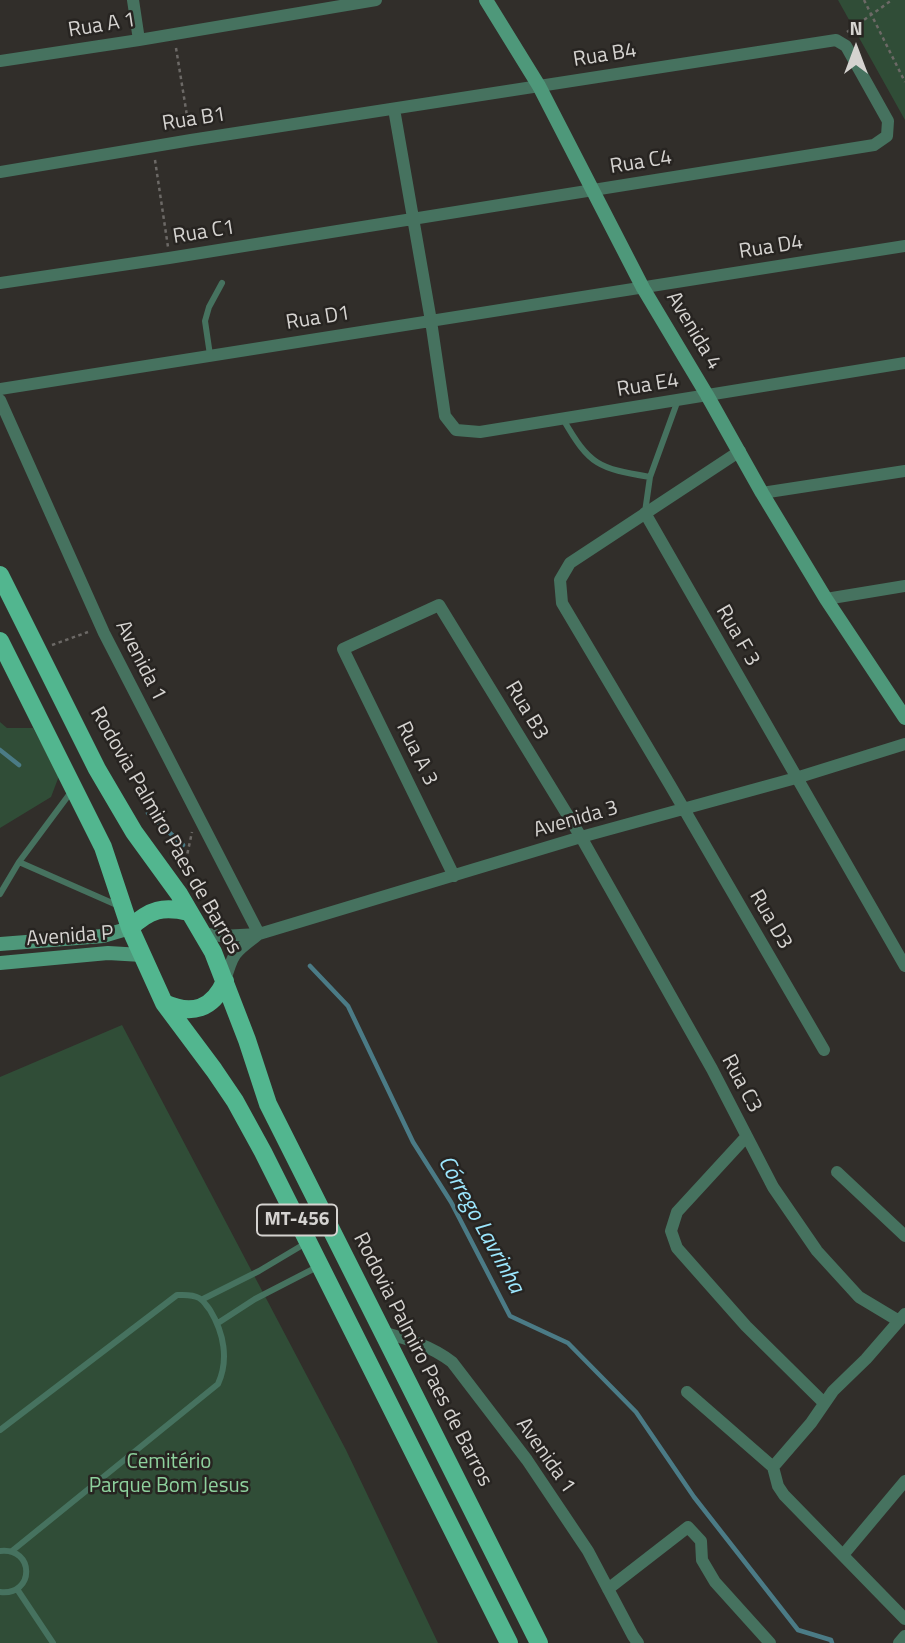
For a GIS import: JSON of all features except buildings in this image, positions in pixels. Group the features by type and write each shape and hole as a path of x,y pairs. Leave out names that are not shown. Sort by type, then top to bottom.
{"main road":[{"name":"Rodovia Palmiro Paes de Barros","path":"0,575 103,779 134,832 179,894 213,952 268,1104 539,1643"},
{"name":"MT-456","path":"0,641 103,847 130,928 164,1003 235,1101 509,1643"},
{"path":"130,928 142,917 156,910 173,908 189,912"},
{"path":"164,1003 188,1010 201,1008 220,993 225,981"}],"street":[{"path":"133,0 139,40"},
{"name":"Rua A 1","path":"0,61 376,0"},
{"name":"Avenida 4","path":"486,0 539,86 643,288 708,395 762,493 826,599 905,718"},
{"name":"Rua B4","path":"394,109 836,40"},
{"name":"Rua C4","path":"414,219 874,145 887,136 888,121 845,46 836,40"},
{"path":"394,109 432,321"},
{"name":"Rua B1","path":"0,172 394,109"},
{"name":"Rua C1","path":"0,283 414,219"},
{"name":"Rua D4","path":"643,288 905,246"},
{"name":"Rua D1","path":"0,389 643,288"},
{"name":"Rua E4","path":"432,321 445,415 456,430 480,432 905,363"},
{"name":"Avenida 1","path":"0,400 101,627 259,934"},
{"path":"645,513 740,451"},
{"path":"762,493 905,471"},
{"name":"Rua D3","path":"645,513 570,563 560,580 562,603 824,1050"},
{"name":"Rua F 3","path":"645,513 905,966"},
{"path":"826,599 905,586"},
{"name":"Rua A 3","path":"439,606 343,649 454,876"},
{"name":"Rua B3","path":"439,606 581,838"},
{"name":"Avenida 4","path":"877,677 905,699"},
{"name":"Avenida 3","path":"259,934 905,744"},
{"name":"Rua C3","path":"581,838 712,1069 773,1187 817,1251 859,1297 902,1318"},
{"name":"Avenida P","path":"0,944 103,936 130,928"},
{"path":"202,933 220,936 259,934"},
{"path":"225,981 236,951 259,934"},
{"name":"Avenida P","path":"0,963 108,953 142,955"},
{"path":"746,1138 677,1212 671,1231 677,1248 746,1326 824,1403"},
{"path":"838,1172 905,1236"},
{"path":"773,1467 834,1391 902,1318"},
{"name":"Avenida 1","path":"382,1332 412,1340 439,1352 453,1362 527,1460 588,1551 638,1643"},
{"path":"687,1392 773,1467 778,1486 784,1495 905,1619"},
{"path":"843,1555 905,1481"},
{"path":"608,1589 688,1527 701,1541 702,1560 715,1582 770,1643"},
{"path":"899,1643 905,1636"}],"lane":[{"path":"210,355 205,321 222,283"},
{"path":"645,513 650,477 678,400"},
{"path":"563,419 578,446 592,460 616,471 650,477"},
{"path":"0,894 19,862 75,788"},
{"path":"19,862 124,908"},
{"path":"203,1299 259,1271 308,1242"},
{"path":"218,1323 255,1299 319,1266"},
{"path":"0,1430 177,1295 191,1294 203,1299 218,1323 225,1353 223,1373 218,1384 12,1551"},
{"path":"0,1551 12,1551 23,1559 27,1572 22,1585 10,1592 0,1592"},
{"path":"16,1589 53,1643"}],"path":[{"path":"864,0 905,82"},
{"path":"836,40 892,0"},
{"path":"174,34 191,140"},
{"path":"153,146 169,258"},
{"path":"37,650 101,627"},
{"path":"179,894 195,810"}],"green space":[{"path":"838,0 905,0 905,120"},
{"path":"0,722 7,728 33,728 59,776 51,797 0,828"},
{"name":"Cemitério Parque Bom Jesus","path":"122,1025 346,1450 438,1643 0,1643 0,1077"}],"waterway":[{"name":"Córrego Lavrinha","path":"0,750 19,765"},
{"name":"Córrego Lavrinha","path":"148,813 183,845"},
{"name":"Córrego Lavrinha","path":"310,966 348,1006 413,1142 451,1202 510,1316 568,1343 636,1412 694,1497 798,1630 831,1640 832,1643"}]}
